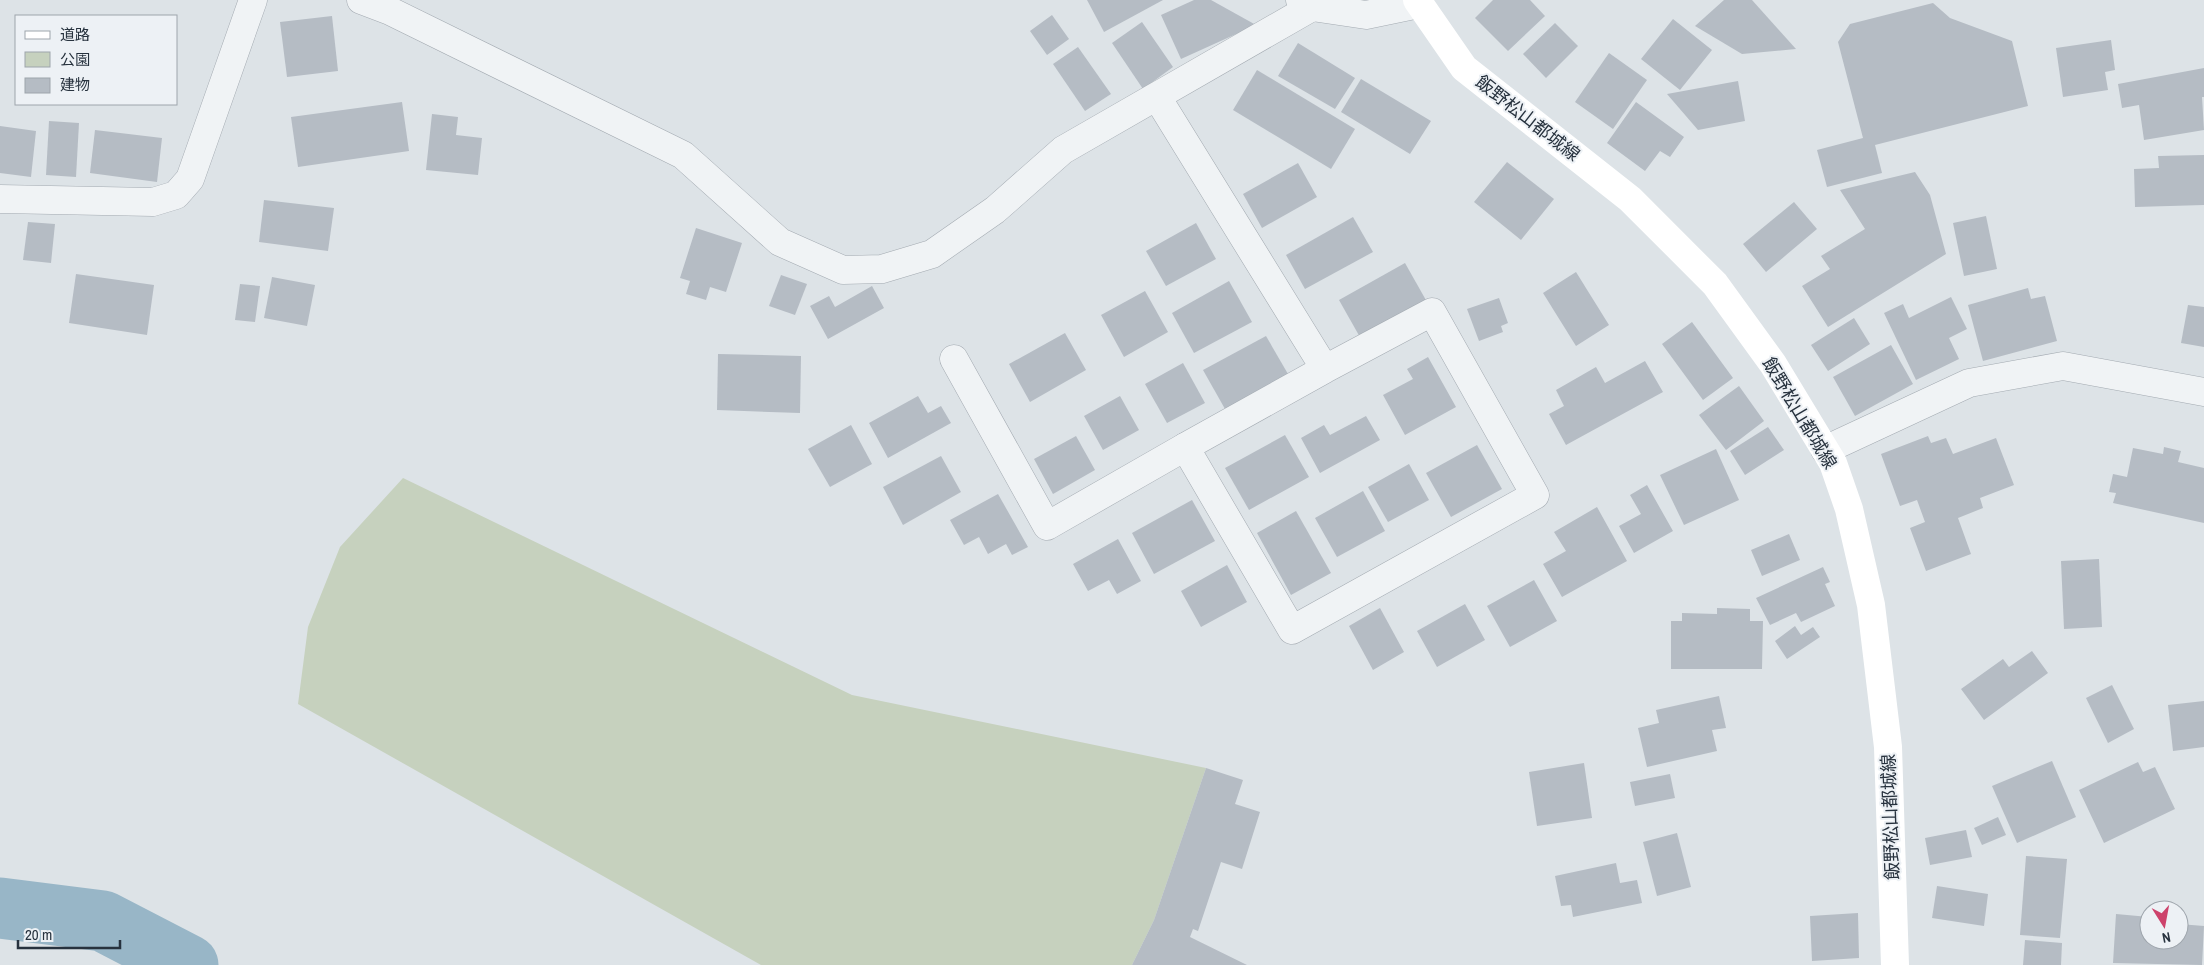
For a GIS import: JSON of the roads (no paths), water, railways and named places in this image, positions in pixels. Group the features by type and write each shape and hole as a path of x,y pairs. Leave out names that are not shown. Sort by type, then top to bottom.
{"main road":[{"name":"飯野松山都城線","path":"1418,2 1464,68 1630,199 1715,284 1773,364 1833,463 1849,509 1871,605 1888,747 1895,965"}],"street":[{"path":"0,199 153,202 176,195 190,179 253,0"},
{"path":"361,0 390,11 683,155 780,242 843,270 882,268 932,254 995,210 1063,150 1157,98 1306,3 1366,15 1418,2"},
{"path":"1157,98 1325,369"},
{"path":"954,359 1048,526 1185,447 1432,312 1535,495 1292,630 1185,447"},
{"path":"1825,450 1969,383 2063,366 2204,392"}],"waterway":[{"path":"0,908 103,921 188,965"}]}
